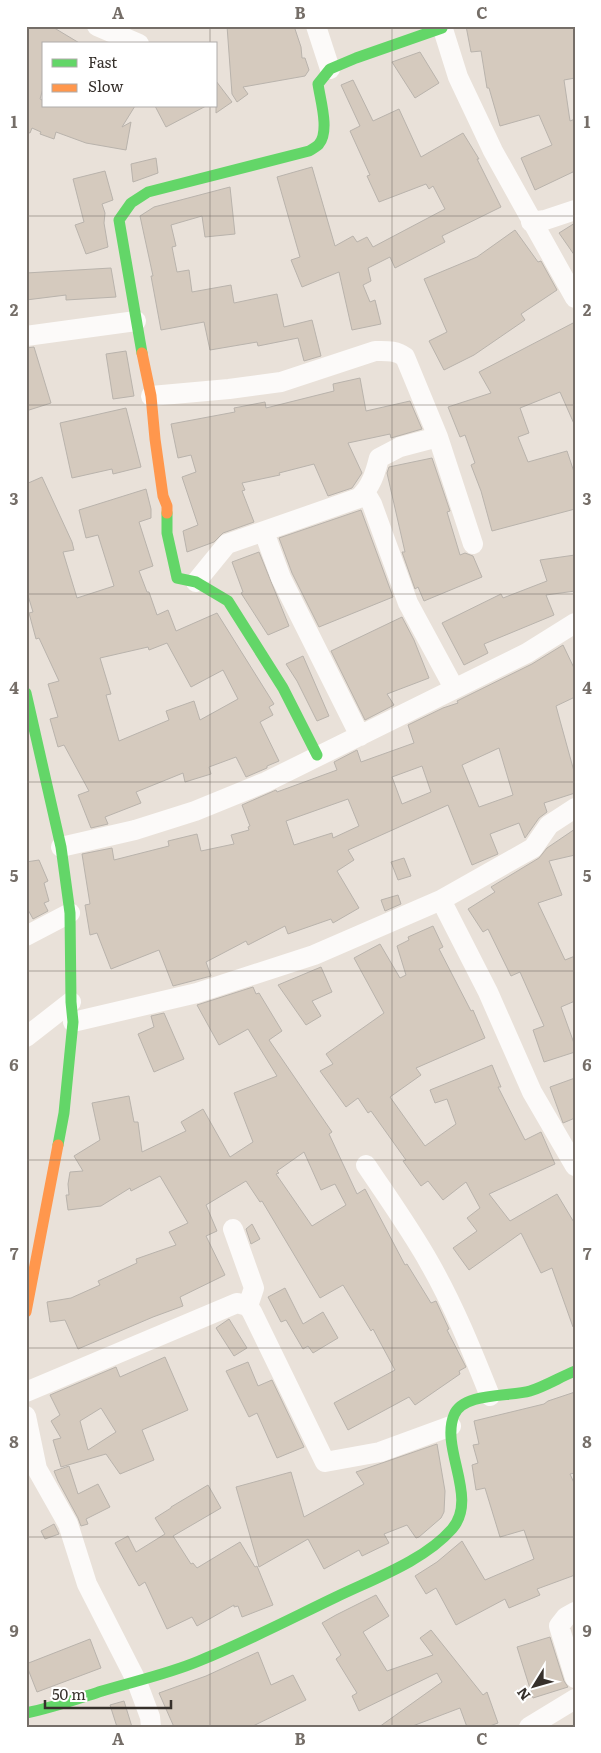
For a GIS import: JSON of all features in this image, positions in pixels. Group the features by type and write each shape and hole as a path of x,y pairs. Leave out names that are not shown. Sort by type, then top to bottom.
{"street":[{"path":"97,26 134,42"},
{"path":"316,26 330,69"},
{"path":"317,756 283,688 228,602 196,582 177,578 167,534 168,513 163,496 151,396 121,238 119,220 122,212 148,192 309,151 318,144 322,136 324,121 318,84 330,69 442,27 458,77 493,151 575,298"},
{"path":"531,222 545,220 575,210"},
{"path":"26,336 136,321"},
{"path":"151,396 281,382 375,351 389,350 400,353 405,357 438,437 473,544"},
{"path":"196,582 227,544 359,498 373,480 379,458 400,447 438,437"},
{"path":"365,492 376,514 408,603 454,688"},
{"path":"264,532 281,578 360,736"},
{"path":"61,847 135,830 196,812 266,782 527,653 575,623"},
{"path":"26,693 61,847 70,913 71,1002 74,1022 64,1113 30,1277 26,1312"},
{"path":"74,1022 197,993 314,955 441,900 533,848 549,825 575,808"},
{"path":"441,900 488,992 532,1092 575,1166"},
{"path":"26,936 70,913"},
{"path":"26,1037 71,1002"},
{"path":"366,1165 430,1264 454,1312 490,1396"},
{"path":"233,1229 254,1288 248,1306"},
{"path":"26,1392 201,1319 231,1304 242,1303 248,1306 252,1312 325,1462 380,1452 450,1426"},
{"path":"26,1713 137,1682 199,1662 366,1583 430,1549 455,1526 461,1512 450,1426 454,1413 463,1405 490,1396 530,1391 575,1370"},
{"path":"26,1416 32,1472 68,1524 87,1584 137,1682 150,1717 151,1727"},
{"path":"575,1612 566,1617 559,1626 575,1678"},
{"path":"529,1727 575,1699"}],"building":[{"path":"26,26 51,26 78,42 42,42 42,92 40,99 42,100 42,108 134,108 122,127 131,122 126,150 86,143 56,132 54,139 40,134 41,132 32,128 30,133 26,132"},
{"path":"227,26 294,26 301,47 302,58 305,58 309,70 305,76 243,87 248,94 237,102 232,94"},
{"path":"466,26 575,26 575,78 564,80 570,121 575,119 575,171 535,190 521,158 552,145 539,115 500,126 489,88 487,88 481,51 471,52"},
{"path":"420,52 439,83 415,98 392,62"},
{"path":"353,80 373,121 399,109 421,157 463,133 479,159 477,159 501,207 442,236 445,242 395,268 390,257 368,268 371,281 363,285 370,302 375,300 381,324 352,330 339,272 302,287 291,260 300,257 277,177 312,167 335,246 353,236 357,242 367,237 373,247 445,209 433,186 429,189 426,184 379,202 367,176 370,175 350,131 360,126 341,85"},
{"path":"218,84 232,102 216,113 216,108 218,108"},
{"path":"156,108 202,108 166,127"},
{"path":"156,158 158,173 133,182 131,164"},
{"path":"105,171 113,200 102,204 105,213 104,223 108,247 86,254 75,225 84,222 73,179"},
{"path":"230,187 235,234 205,237 202,216 171,225 176,246 172,247 177,272 189,270 192,292 231,285 234,303 277,294 284,327 312,320 321,356 304,361 298,338 258,346 257,342 210,350 204,322 161,330 151,276 153,276 140,216 154,207"},
{"path":"575,223 575,256 559,233"},
{"path":"515,230 538,262 541,261 557,290 521,314 525,320 474,355 444,370 429,341 447,332 424,279 477,257"},
{"path":"111,268 116,297 66,300 66,295 26,300 26,273"},
{"path":"575,322 575,426 560,392 520,408 529,433 518,437 528,462 567,451 575,475 575,509 492,531 481,491 471,465 475,463 465,435 460,437 448,407 491,393 479,372"},
{"path":"34,347 51,403 26,411 26,348"},
{"path":"126,351 134,396 113,399 106,354"},
{"path":"360,378 366,411 410,401 422,429 391,438 390,434 348,443 362,473 352,488 328,496 314,464 279,473 280,475 242,483 245,490 242,491 254,522 223,533 214,542 187,552 183,531 198,525 182,477 196,472 191,455 178,458 171,424 235,412 234,408 265,402 266,408 334,391 333,384"},
{"path":"126,408 141,467 113,474 112,469 72,478 60,423"},
{"path":"432,458 450,511 447,512 460,555 465,553 473,556 482,577 424,601 418,587 415,589 402,552 405,552 387,473 389,467"},
{"path":"42,477 72,542 74,550 63,552 77,598 114,586 98,535 86,538 79,510 146,489 151,509 151,518 139,522 153,566 139,571 157,615 168,610 176,631 217,613 274,704 269,707 273,715 260,722 279,761 246,777 236,757 209,767 211,774 185,782 183,773 136,792 141,803 105,817 108,824 91,828 78,795 89,791 64,745 58,747 50,719 58,717 48,684 59,681 39,638 36,639 29,613 33,612 26,589 26,484","holes":["167,643 191,687 223,670 238,699 200,720 194,701 166,711 169,720 119,741 106,695 111,694 100,658 148,647 149,650"]},
{"path":"361,510 393,597 319,627 292,573 279,538"},
{"path":"259,552 289,626 268,635 241,593 243,592 232,562"},
{"path":"575,555 575,591 546,595 554,615 484,644 488,653 464,665 442,623 501,594 503,598 547,581 540,560"},
{"path":"402,617 414,640 429,678 387,694 394,705 365,720 331,651"},
{"path":"563,645 575,670 575,697 556,706 575,775 575,793 544,803 547,812 539,818 525,838 519,823 490,834 498,854 472,865 448,805 348,850 354,860 337,871 359,908 333,923 331,919 288,934 285,926 248,945 246,941 206,962 211,976 173,986 159,950 111,969 97,933 90,935 85,905 90,904 82,854 112,848 114,860 169,846 168,841 197,834 201,851 234,844 231,835 249,830 248,827 250,826 242,805 276,790 277,792 337,770 334,762 357,750 361,762 414,743 408,725 458,703 457,701 532,664","holes":["499,748 513,795 479,807 462,765","422,766 431,792 402,804 392,777","348,799 359,826 333,838 332,833 294,845 286,821"]},
{"path":"303,656 329,716 317,721 297,681 286,664"},
{"path":"575,829 575,855 549,861 562,895 538,903 565,960 575,956 575,1001 561,1007 575,1046 575,1052 544,1062 533,1030 544,1026 520,972 511,976 488,929 483,932 468,909 495,892 491,887 539,858 547,848"},
{"path":"404,858 411,876 398,880 391,862"},
{"path":"39,860 48,881 44,883 49,901 44,903 48,911 33,919 26,906 26,862"},
{"path":"398,895 401,904 385,911 381,900"},
{"path":"433,926 443,947 439,949 471,1011 473,1010 485,1038 416,1068 421,1075 390,1097 425,1146 456,1124 447,1099 435,1103 430,1090 492,1065 501,1087 498,1087 525,1140 541,1132 555,1164 489,1194 510,1221 557,1194 575,1224 575,1326 573,1327 552,1268 541,1273 521,1233 469,1270 453,1248 477,1231 467,1218 480,1208 466,1182 443,1200 428,1181 421,1186 403,1161 406,1160 371,1111 368,1113 358,1098 346,1107 320,1071 333,1064 326,1054 384,1013 354,958 380,944 400,978 406,975 397,946 409,940 408,937"},
{"path":"321,967 332,992 312,1001 321,1016 306,1025 278,985"},
{"path":"253,987 256,994 259,993 282,1031 269,1040 332,1132 329,1134 357,1194 365,1189 405,1265 407,1264 431,1303 436,1301 449,1329 447,1330 466,1367 459,1371 460,1374 415,1405 409,1397 348,1430 334,1403 395,1370 373,1329 371,1331 343,1285 320,1298 262,1201 260,1202 246,1181 206,1205 217,1231 206,1236 225,1275 180,1297 183,1306 78,1349 65,1320 50,1322 47,1302 71,1298 100,1285 98,1281 137,1263 136,1259 176,1245 169,1232 188,1223 160,1176 131,1191 130,1188 101,1206 68,1210 66,1195 69,1195 70,1172 83,1171 74,1156 100,1140 92,1103 129,1096 134,1122 138,1122 142,1152 186,1131 181,1122 203,1109 230,1157 253,1142 234,1093 277,1076 248,1029 219,1045 197,1005","holes":["304,1152 321,1190 335,1184 346,1205 312,1226 276,1174 279,1173 277,1171"]},
{"path":"164,1013 184,1059 154,1072 138,1034 154,1027 151,1016"},
{"path":"575,1078 575,1118 563,1123 550,1087"},
{"path":"252,1224 260,1239 251,1244 246,1229"},
{"path":"285,1288 303,1324 323,1312 338,1338 313,1353 308,1346 303,1349 286,1320 281,1322 268,1297"},
{"path":"229,1319 247,1348 234,1356 216,1328"},
{"path":"165,1357 188,1410 142,1430 154,1460 120,1474 106,1454 61,1467 53,1440 61,1438 51,1421 60,1415 50,1395 116,1367 120,1377","holes":["101,1408 116,1432 88,1450 80,1421"]},
{"path":"248,1362 258,1386 272,1380 304,1447 277,1458 257,1413 249,1417 226,1371"},
{"path":"575,1392 575,1473 570,1474 575,1485 575,1575 537,1589 540,1595 509,1608 505,1599 456,1625 436,1588 426,1594 415,1576 437,1562 462,1541 485,1580 534,1559 524,1530 500,1537 485,1488 476,1490 472,1465 478,1463 473,1445 479,1444 474,1421 544,1404"},
{"path":"437,1444 445,1491 444,1512 441,1518 419,1537 416,1538 407,1525 384,1534 389,1543 362,1556 359,1550 324,1569 308,1539 259,1567 236,1487 291,1472 304,1517 364,1484 356,1472"},
{"path":"69,1466 78,1494 98,1484 110,1507 86,1519 88,1524 81,1526 54,1471"},
{"path":"208,1485 221,1508 173,1536 191,1564 193,1563 197,1568 240,1542 255,1567 257,1566 273,1605 242,1617 238,1606 234,1607 234,1605 197,1626 192,1617 167,1629 145,1582 139,1586 115,1543 128,1536 136,1552 165,1534 155,1518"},
{"path":"54,1524 59,1534 45,1539 41,1531"},
{"path":"376,1595 389,1616 363,1632 387,1671 433,1655 420,1638 431,1630 483,1695 487,1692 498,1723 487,1727 467,1727 460,1708 410,1727 379,1727 442,1682 437,1673 359,1711 352,1696 357,1693 336,1659 341,1655 322,1623"},
{"path":"550,1637 564,1681 568,1687 533,1698 517,1647"},
{"path":"90,1639 101,1668 37,1692 26,1664"},
{"path":"258,1652 271,1685 293,1675 306,1700 251,1727 174,1727 159,1693 206,1676"},
{"path":"124,1701 132,1727 117,1727 110,1705"}],"traffic: fast":[{"path":"142,353 119,220 131,203 148,192 309,151 318,145 324,131 318,84 330,69 442,28"},
{"path":"167,513 167,533 177,578 196,582 228,601 283,688 317,755"},
{"path":"26,693 61,847 70,913 73,1022 64,1113 58,1145"},
{"path":"26,1713 187,1666 251,1638 413,1560 427,1551 452,1529 459,1517 462,1503 461,1488 451,1428 454,1415 459,1408 467,1402 477,1399 530,1391 575,1371"}],"traffic: slow":[{"path":"142,353 151,396 155,439 167,513"},
{"path":"26,1312 58,1145"}]}
